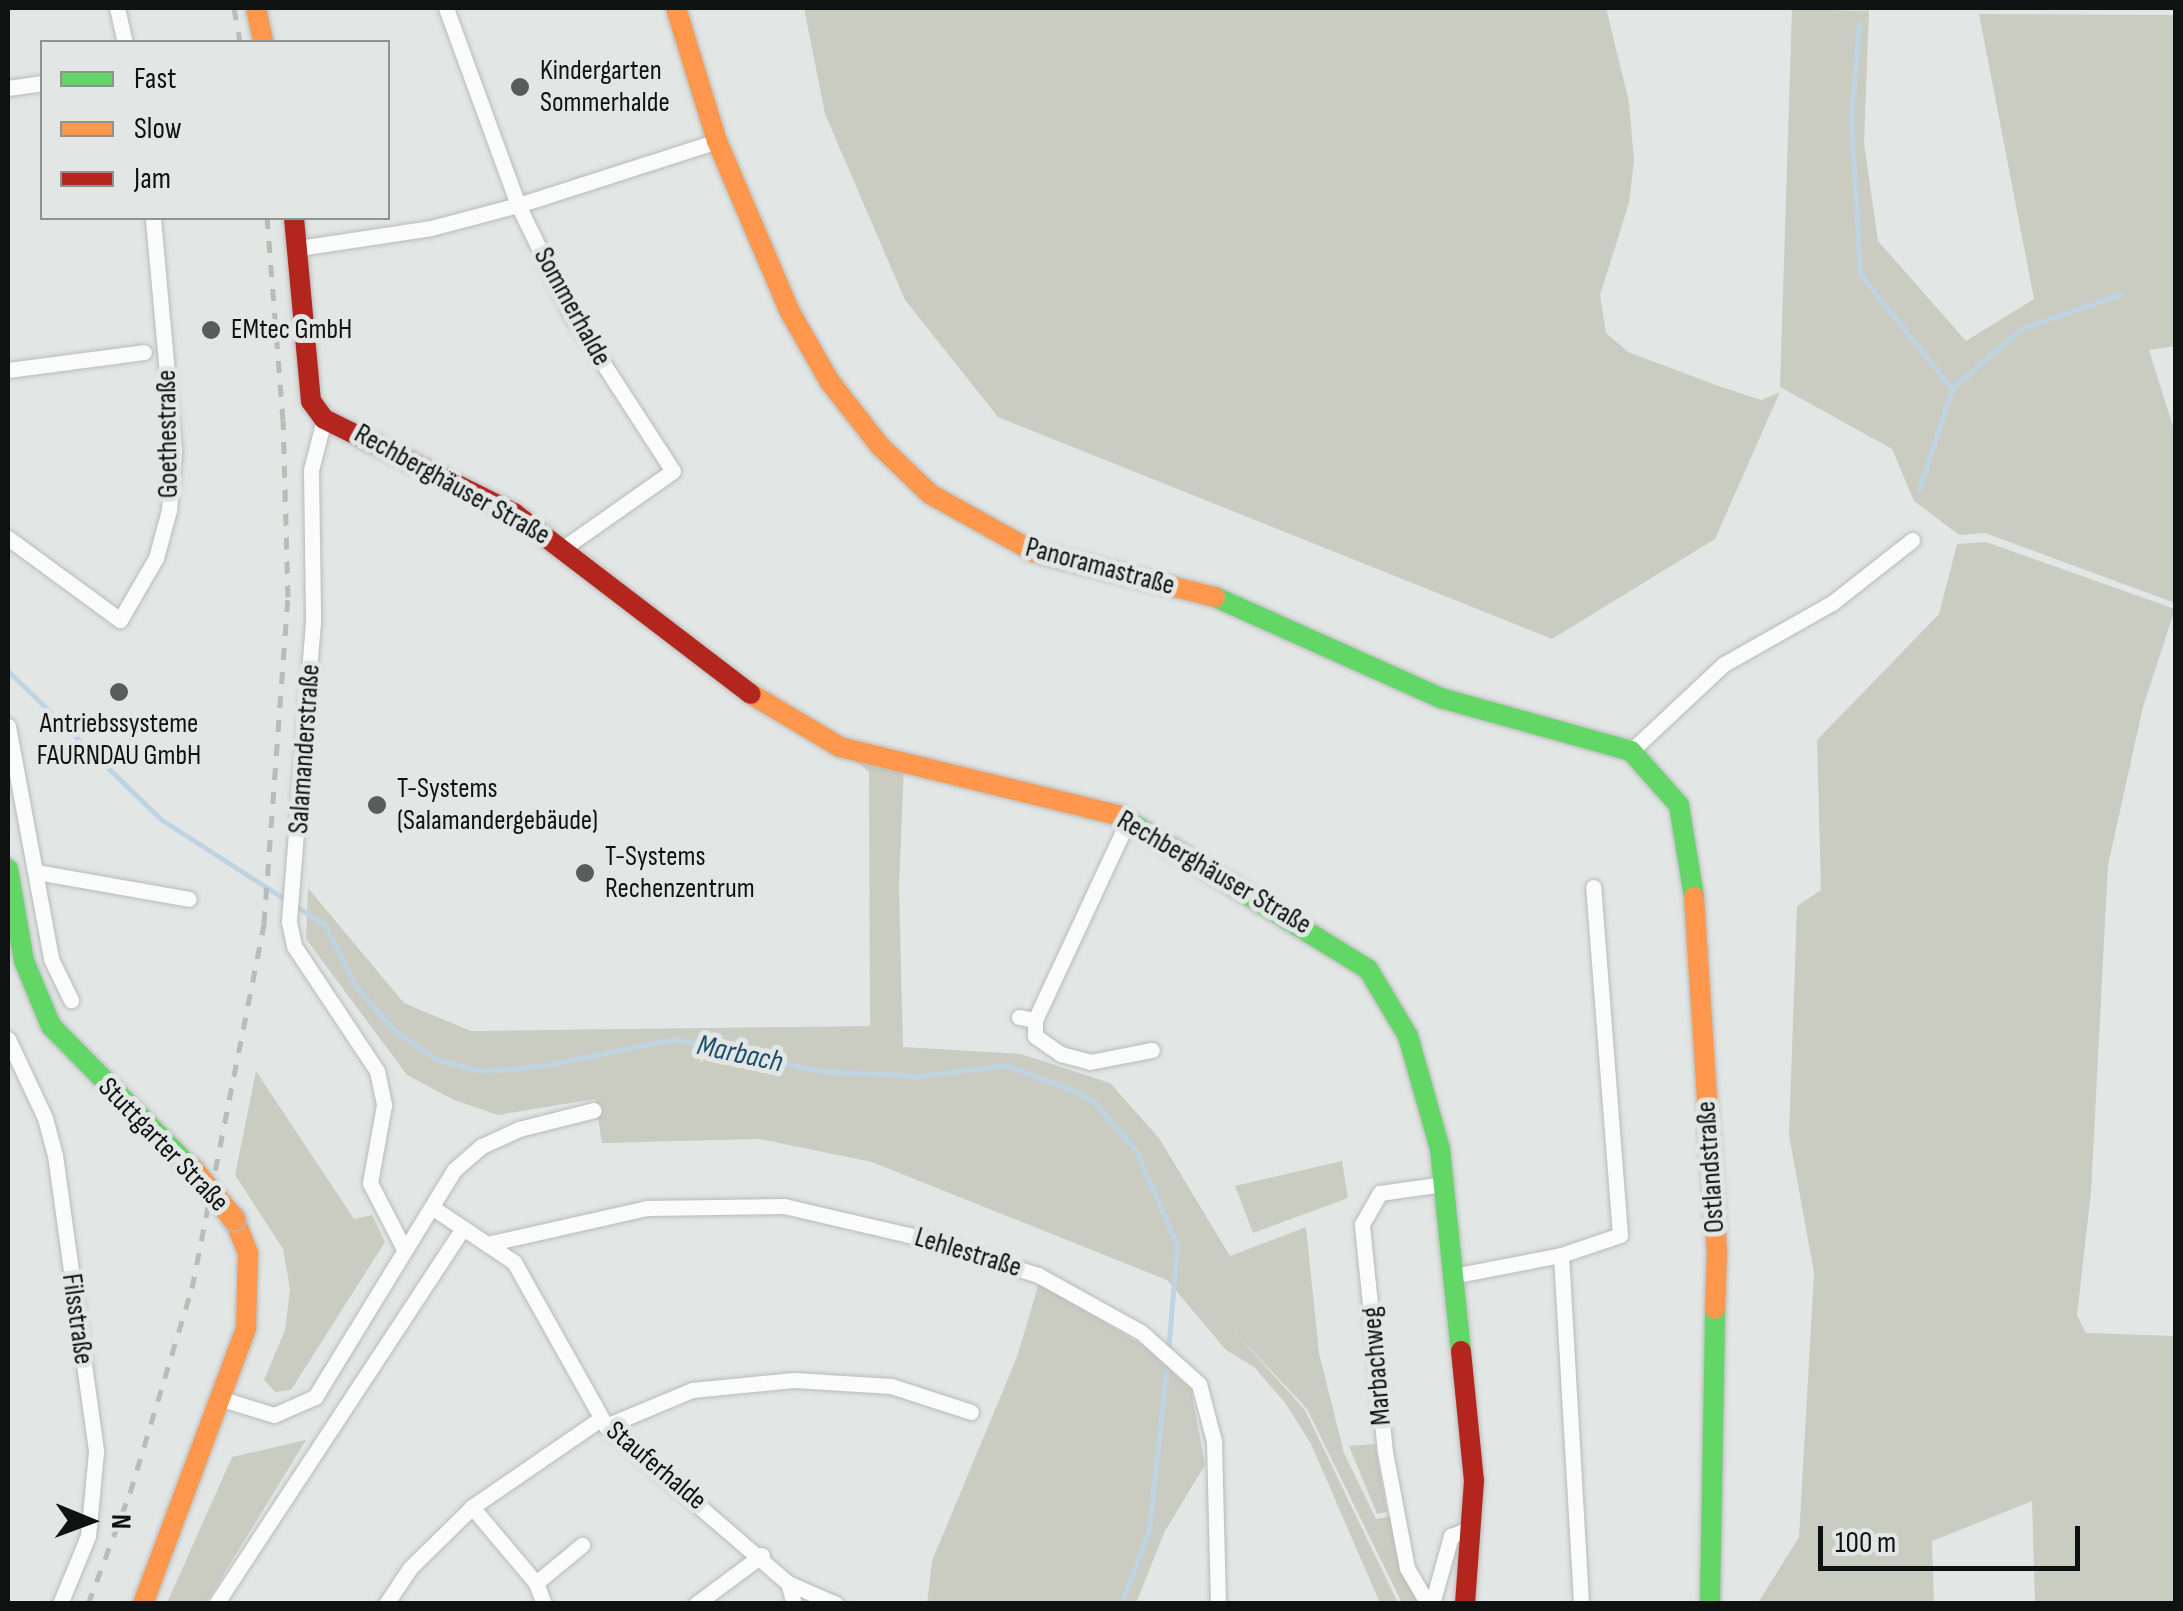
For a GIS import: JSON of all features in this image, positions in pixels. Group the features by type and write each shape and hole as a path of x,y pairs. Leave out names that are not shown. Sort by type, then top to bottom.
{"street":[{"path":"117,8 125,40"},
{"path":"256,8 263,40"},
{"name":"Sommerhalde","path":"446,8 518,206 571,314 673,471 564,546"},
{"name":"Panoramastraße","path":"676,8 717,141 790,312 830,382 880,446 930,494 979,527 1090,570 1241,604 1441,698 1631,751"},
{"path":"8,88 40,83"},
{"path":"298,248 431,228 518,206 717,141"},
{"name":"Goethestraße","path":"8,538 120,620 156,558 169,510 174,450 153,220"},
{"path":"294,220 311,401 324,418"},
{"path":"8,370 144,352"},
{"name":"Rechberghäuser Straße","path":"324,418 514,512 564,546 739,687 840,747 1129,818 1368,969 1392,1002 1420,1070 1444,1184 1474,1481 1465,1604"},
{"name":"Salamanderstraße","path":"324,418 311,470 313,622 290,922 294,946 377,1070 384,1105 370,1183 404,1249"},
{"path":"1631,751 1724,664 1832,604 1912,540"},
{"path":"8,726 51,958 71,1000"},
{"name":"Ostlandstraße","path":"1631,751 1679,805 1692,873 1717,1252 1707,1488 1710,1604"},
{"path":"1129,818 1027,1018 1034,1036 1090,1062 1152,1050"},
{"name":"Stuttgarter Straße","path":"8,868 24,961 51,1026 194,1170 234,1219 248,1254 252,1290 224,1403 143,1604"},
{"path":"36,872 189,899"},
{"path":"1453,1276 1561,1255 1620,1235 1592,887"},
{"name":"Filsstraße","path":"8,1039 45,1118 54,1155 96,1452 88,1536 60,1604"},
{"path":"224,1403 274,1414 315,1398 454,1170 482,1146 519,1128 594,1110"},
{"name":"Marbachweg","path":"1430,1604 1407,1568 1385,1452 1362,1224 1380,1193 1444,1184"},
{"name":"Lehlestraße","path":"487,1244 647,1208 784,1206 909,1235 1038,1275 1141,1332 1189,1371 1205,1400 1214,1441 1218,1604"},
{"name":"Stauferhalde","path":"432,1208 514,1262 603,1422 762,1556 788,1583 836,1604"},
{"path":"216,1604 462,1230"},
{"path":"1561,1255 1580,1604"},
{"path":"386,1604 410,1568 472,1507 603,1422 692,1390 794,1380 891,1386 972,1412"},
{"path":"472,1507 536,1583 544,1604"},
{"path":"1430,1604 1451,1536 1472,1528"},
{"path":"536,1583 582,1545"},
{"path":"696,1604 762,1556"},
{"path":"788,1583 794,1604"}],"shaded area":[{"path":"804,8 1606,8 1629,102 1634,160 1629,203 1600,295 1606,333 1628,352 1716,385 1761,400 1780,392 1715,539 1552,639 998,417 905,300 825,114"},
{"path":"1792,9 1869,11 1864,143 1878,241 1966,341 2034,299 1979,14 2175,15 2175,346 2149,350 2175,433 2175,603 1985,533 1959,535 1914,501 1892,449 1780,387"},
{"path":"1986,542 2175,609 2143,707 2108,865 2091,1192 2077,1315 2086,1333 2175,1336 2175,1603 2035,1603 2032,1501 1932,1541 1934,1603 1758,1603 1799,1537 1814,1273 1789,1135 1797,906 1821,890 1817,740 1939,614 1957,544"},
{"path":"840,747 904,765 899,887 903,1047 1021,1054 1110,1083 1159,1138 1230,1256 1306,1227 1319,1353 1344,1453 1376,1519 1392,1516 1421,1603 1402,1603 1307,1409 1232,1329 1305,1410 1398,1603 1380,1603 1311,1444 1286,1404 1254,1367 1226,1350 1167,1280 872,1162 759,1139 602,1143 595,1099 498,1115 454,1100 407,1075 306,939 308,888 404,1003 471,1031 870,1026 869,772"},
{"path":"256,1071 354,1219 372,1215 385,1242 291,1390 275,1392 264,1380 285,1330 290,1289 283,1249 235,1175"},
{"path":"1342,1161 1348,1198 1253,1233 1235,1186"},
{"path":"1039,1283 1144,1346 1191,1389 1205,1465 1165,1531 1136,1603 927,1604 932,1561 1017,1357"},
{"path":"306,1440 206,1603 167,1603 232,1457"},
{"path":"1375,1444 1387,1512 1377,1514 1349,1446"}],"waterway":[{"path":"1859,24 1851,118 1860,274 1952,389 1919,490"},
{"path":"1952,388 2022,328 2121,294"},
{"name":"Marbach","path":"8,671 162,820 286,900"},
{"name":"Marbach","path":"296,906 325,925 356,987 394,1030 436,1059 480,1071 542,1066 675,1039 820,1071 921,1076 1006,1065 1070,1089 1093,1101 1136,1151 1177,1245 1168,1352"},
{"name":"Marbach","path":"1121,1604 1149,1530 1167,1363"}],"railway":[{"path":"234,8 240,40"},
{"path":"88,1604 130,1493 192,1288 264,923 288,597 283,420 267,220"}],"traffic: fast":[{"path":"1215,597 1441,698 1631,751 1679,805 1694,897"},
{"path":"1120,816 1368,969 1408,1036 1440,1149 1461,1351"},
{"path":"8,869 24,961 51,1026 193,1170"},
{"path":"1710,1604 1715,1309"}],"traffic: slow":[{"path":"256,8 263,40"},
{"path":"676,8 717,141 790,312 830,382 880,446 930,494 1034,552 1215,597"},
{"path":"751,694 840,747 1120,816"},
{"path":"1694,897 1717,1252 1715,1309"},
{"path":"193,1170 234,1219"},
{"path":"143,1604 246,1328 248,1253 234,1219"}],"traffic: jam":[{"path":"294,220 311,401 324,419 514,513 751,694"},
{"path":"1461,1351 1474,1481 1465,1604"}],"place":[{"name":"Kindergarten Sommerhalde","path":"520,87"},
{"name":"EMtec GmbH","path":"211,330"},
{"name":"Antriebssysteme FAURNDAU GmbH","path":"119,692"},
{"name":"T-Systems (Salamandergebäude)","path":"377,805"},
{"name":"T-Systems Rechenzentrum","path":"585,873"}]}
